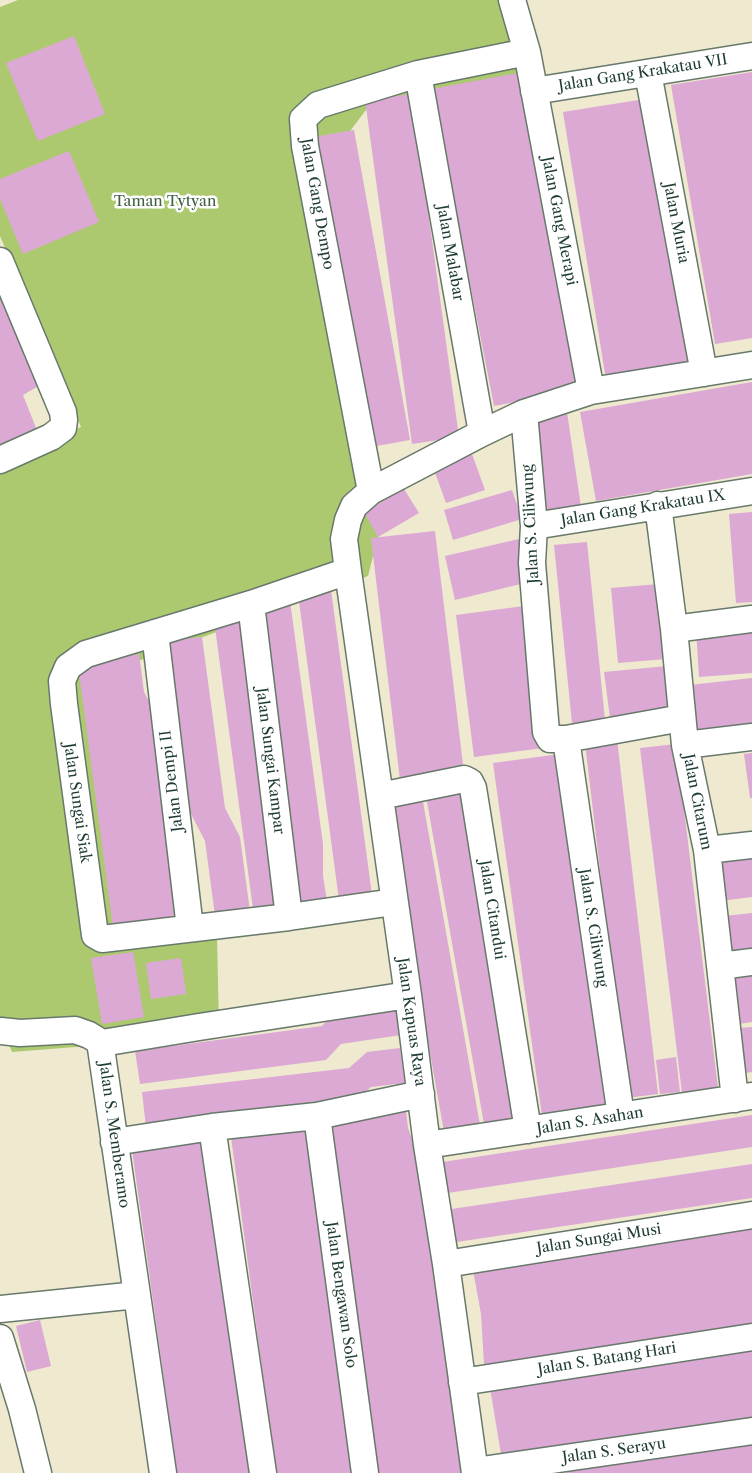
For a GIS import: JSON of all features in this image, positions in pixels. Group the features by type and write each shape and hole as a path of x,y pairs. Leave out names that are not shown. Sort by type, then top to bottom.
{"street":[{"name":"Jalan Gang Merapi","path":"512,0 527,52 591,391"},
{"name":"Jalan Gang Dempo","path":"371,491 305,146 303,119 318,105 418,74 527,52"},
{"name":"Jalan Gang Krakatau VII","path":"534,91 752,56"},
{"name":"Jalan Muria","path":"648,73 704,373"},
{"name":"Jalan Malabar","path":"418,74 482,432"},
{"path":"0,261 60,403 64,420 62,428 51,437 0,460"},
{"name":"Jalan Kapuas Raya","path":"475,1472 427,1144 348,570 344,540 348,520 354,506 371,491 482,432 524,413 591,391 752,365"},
{"name":"Jalan S. Ciliwung","path":"524,413 534,526 532,562 546,732 550,739 566,739 621,1116"},
{"name":"Jalan Gang Krakatau IX","path":"534,526 752,491"},
{"name":"Jalan Citarum","path":"658,505 674,628 685,745 707,850 720,966 744,1097"},
{"name":"Jalan Sungai Siak","path":"348,570 251,604 86,654 75,660 68,667 62,681 64,704 95,935 102,939 290,917 394,902"},
{"name":"Jalan Sungai Kampar","path":"251,604 290,917"},
{"path":"674,628 752,619"},
{"name":"Jalan Dempi II","path":"155,633 190,928"},
{"path":"566,739 682,718"},
{"path":"685,745 752,737"},
{"name":"Jalan Citandui","path":"380,796 464,779 470,782 473,788 528,1130"},
{"path":"707,850 752,845"},
{"path":"720,966 752,962"},
{"name":"Jalan S. Memberamo","path":"163,1473 114,1142 101,1048 102,1043 408,995"},
{"path":"5,1032 75,1030 89,1035 102,1043"},
{"path":"114,1142 212,1126 317,1116 421,1094"},
{"name":"Jalan S. Asahan","path":"427,1144 744,1097"},
{"name":"Jalan Bengawan Solo","path":"317,1116 365,1473"},
{"path":"212,1126 263,1473"},
{"name":"Jalan Sungai Musi","path":"446,1264 752,1215"},
{"path":"0,1309 137,1295"},
{"name":"Jalan S. Batang Hari","path":"462,1382 752,1337"},
{"path":"0,1338 22,1410 38,1473"},
{"name":"Jalan S. Serayu","path":"475,1472 752,1431"}],"green space":[{"name":"Taman Tytyan","path":"18,0 519,0 539,72 372,102 326,163 387,501 368,576 103,674 121,949 217,936 219,1028 126,1043 12,1052 0,1021 0,465 81,427 0,236 0,7"}],"building":[{"path":"74,36 105,114 38,141 6,63"},
{"path":"752,72 752,338 715,344 671,85"},
{"path":"518,73 579,390 494,406 432,89"},
{"path":"412,94 459,437 412,444 365,100"},
{"path":"651,98 696,373 607,386 563,112"},
{"path":"354,130 410,440 371,447 313,137"},
{"path":"69,151 99,222 23,254 0,199 0,179"},
{"path":"0,275 42,384 23,395 36,428 0,445"},
{"path":"752,382 752,474 596,501 580,412"},
{"path":"567,412 581,507 544,513 535,422"},
{"path":"472,454 485,490 446,503 433,467"},
{"path":"404,489 419,513 378,537 364,512"},
{"path":"512,490 522,519 453,540 444,510"},
{"path":"752,512 752,602 736,603 729,514"},
{"path":"435,531 464,773 400,780 371,538"},
{"path":"519,539 529,582 455,600 445,556"},
{"path":"587,542 605,720 572,723 554,545"},
{"path":"659,584 666,659 618,663 611,588"},
{"path":"331,590 372,895 339,900 298,594"},
{"path":"290,601 323,844 323,876 327,901 299,906 259,605"},
{"path":"524,606 543,748 474,757 456,615"},
{"path":"244,616 283,912 254,916 214,620"},
{"path":"752,625 752,673 699,677 696,629"},
{"path":"202,637 225,808 240,837 251,919 216,923 205,841 190,812 167,641"},
{"path":"139,654 144,692 159,720 186,926 114,935 78,665"},
{"path":"667,666 672,711 610,718 604,672"},
{"path":"752,678 752,732 696,738 690,685"},
{"path":"617,739 658,1094 627,1098 585,743"},
{"path":"676,744 718,1088 682,1093 640,748"},
{"path":"752,753 752,798 750,798 744,754"},
{"path":"560,754 610,1107 542,1116 493,763"},
{"path":"465,789 523,1117 484,1124 426,796"},
{"path":"422,796 480,1125 444,1132 386,803"},
{"path":"752,851 752,897 720,901 715,855"},
{"path":"752,913 752,957 729,959 724,916"},
{"path":"133,952 144,1017 102,1024 91,958"},
{"path":"181,958 186,994 151,999 146,963"},
{"path":"752,970 752,1022 739,1024 732,973"},
{"path":"396,1003 401,1035 341,1044 326,1060 140,1084 135,1051 322,1026 337,1010"},
{"path":"752,1027 752,1072 745,1073 739,1028"},
{"path":"400,1048 405,1083 371,1087 353,1103 146,1127 142,1092 349,1068 367,1052"},
{"path":"676,1057 680,1092 660,1094 656,1060"},
{"path":"405,1103 408,1128 422,1167 464,1473 378,1473 330,1121"},
{"path":"752,1115 752,1147 441,1194 436,1163"},
{"path":"308,1124 356,1473 276,1473 231,1137"},
{"path":"207,1139 253,1473 177,1473 132,1150"},
{"path":"752,1164 752,1198 450,1243 445,1210"},
{"path":"752,1226 752,1325 504,1363 484,1364 481,1314 473,1270"},
{"path":"40,1320 51,1366 27,1372 16,1326"},
{"path":"752,1347 752,1427 503,1466 490,1388"},
{"path":"752,1443 752,1473 567,1473 602,1465"}]}
